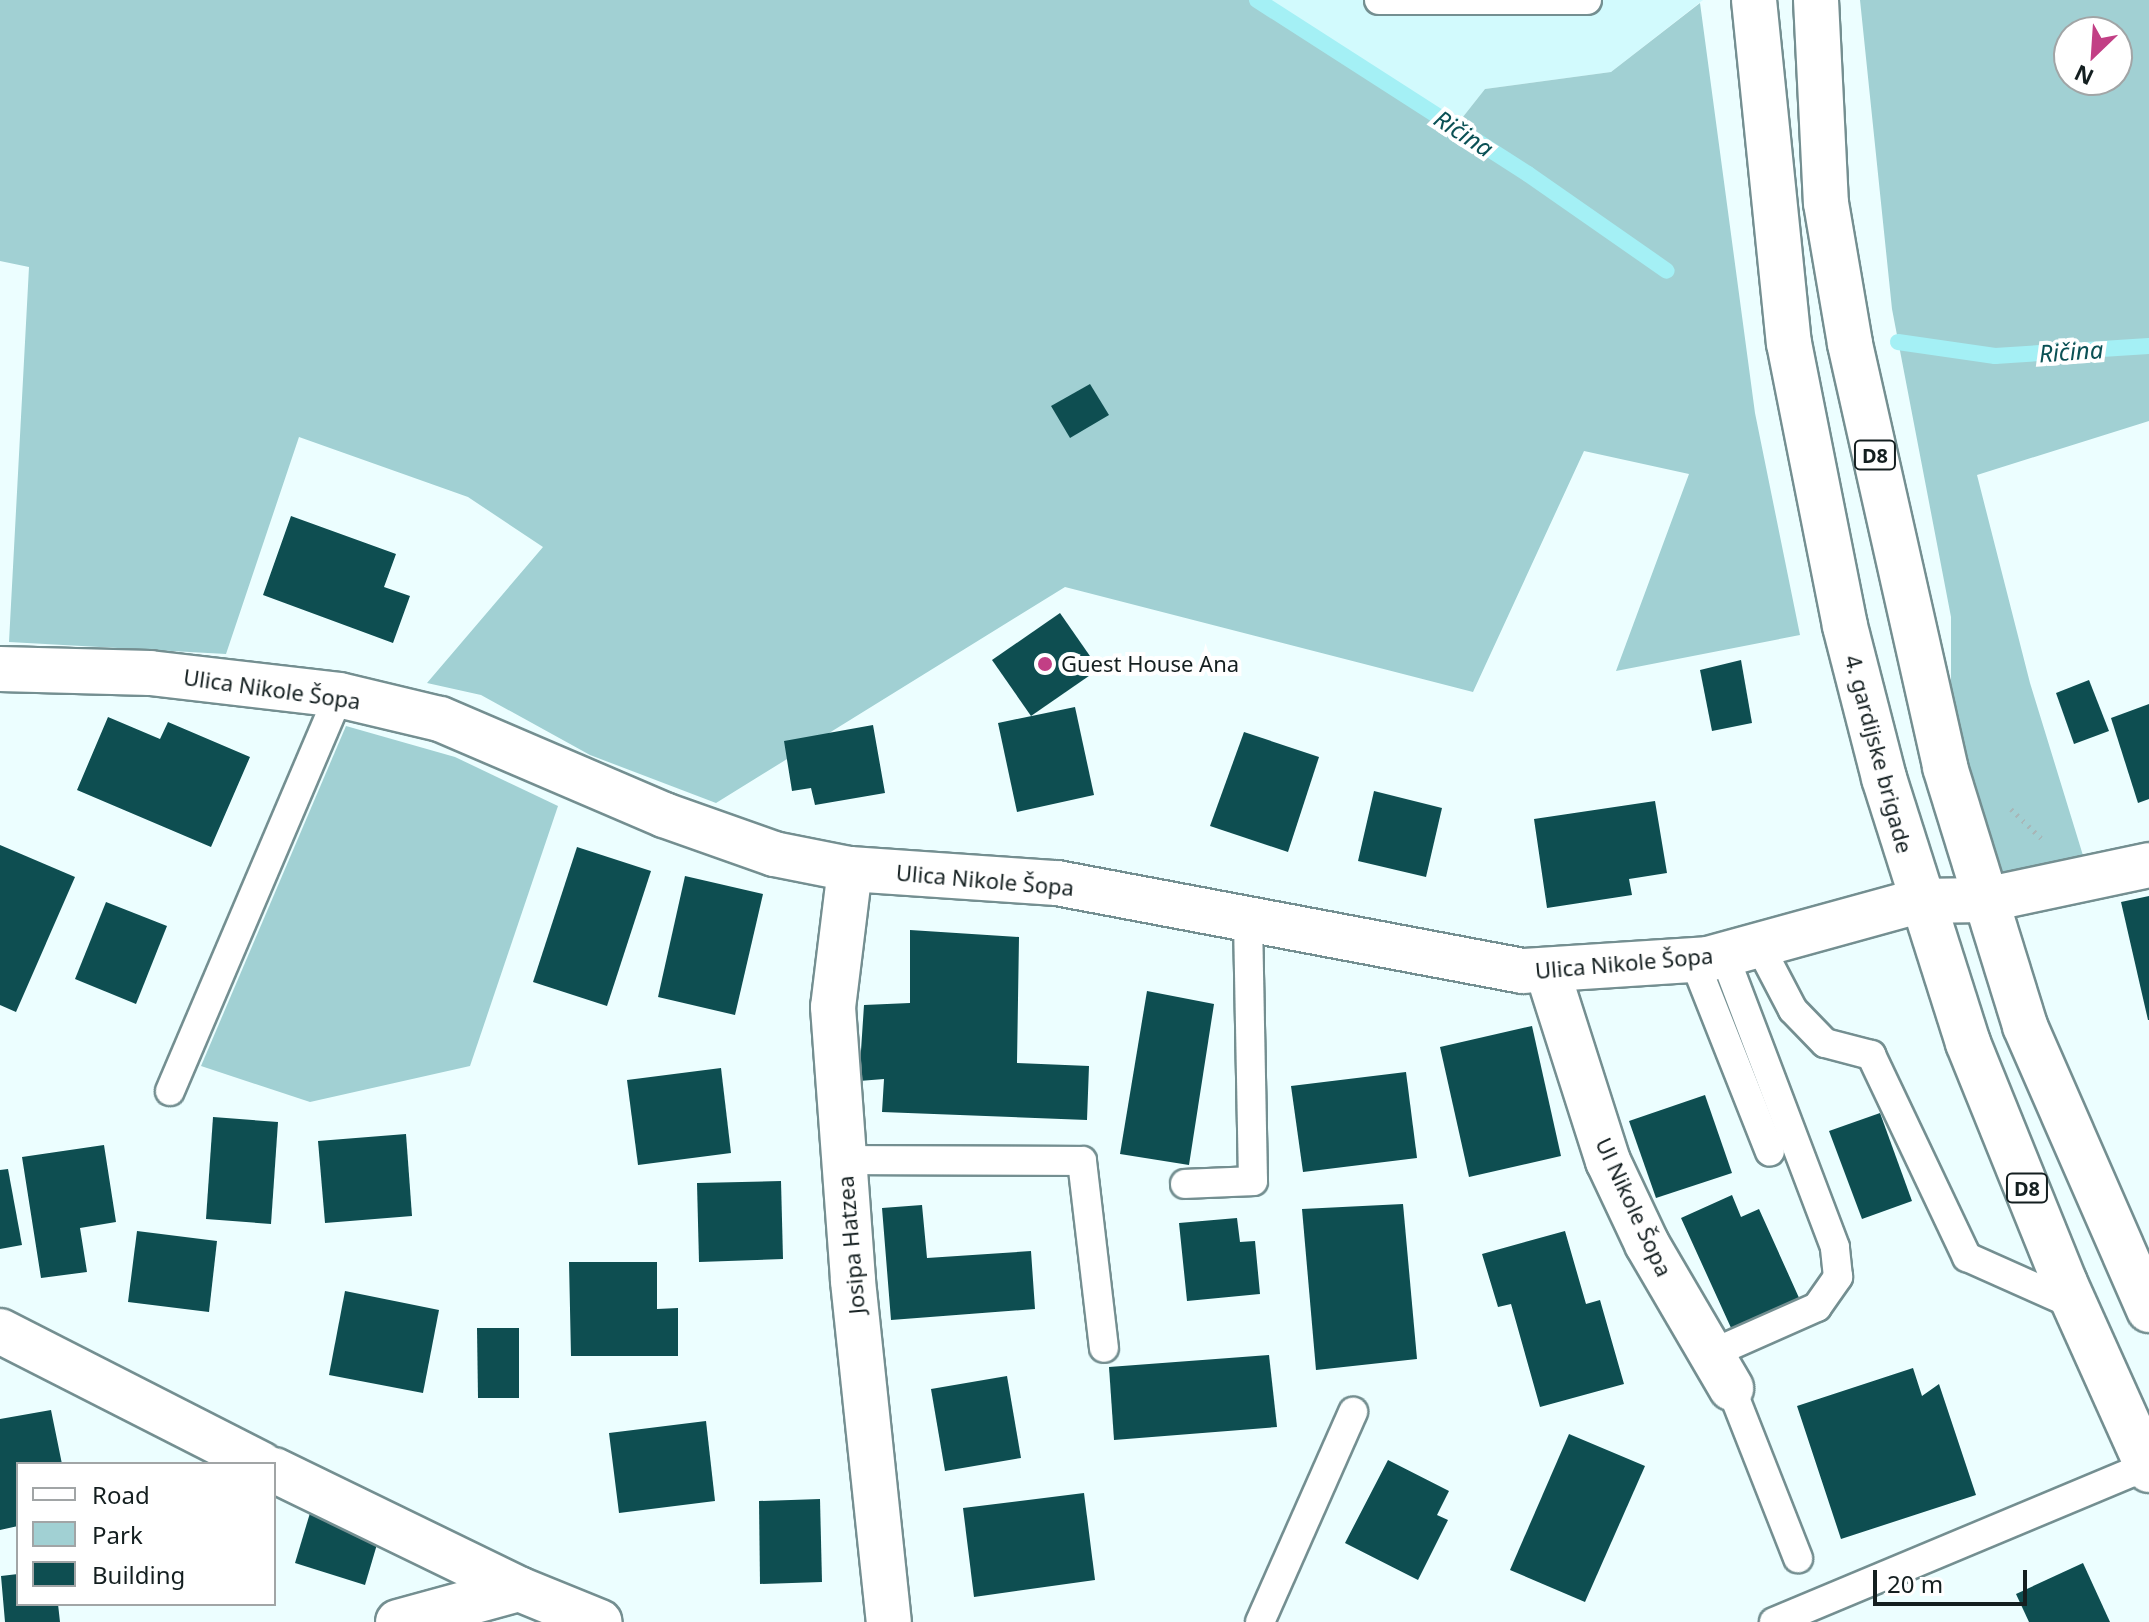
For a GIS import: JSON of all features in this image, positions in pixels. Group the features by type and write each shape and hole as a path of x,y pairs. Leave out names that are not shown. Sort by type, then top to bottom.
{"street":[{"name":"4. gardijske brigade","path":"1754,0 1789,343 1845,626 1919,901 1968,1043 2075,1305 2148,1468"},
{"name":"D8","path":"1816,0 1826,203 1850,344 1945,767 2025,1026 2149,1310"},
{"name":"Ulica Nikole Šopa","path":"0,669 150,673 339,695 440,719 664,815 774,854 850,869 1057,883 1523,971 1726,953 1919,901 1985,900 2149,865"},
{"name":"Josipa Hatzea","path":"850,869 833,1007 889,1622"},
{"name":"Ul Nikole Šopa","path":"1547,970 1608,1161 1647,1244 1721,1371"},
{"path":"0,1331 257,1462"},
{"path":"276,1471 519,1589 600,1622"},
{"path":"398,1622 519,1589"}],"lane":[{"path":"1379,0 1587,0"},
{"path":"170,1091 339,695"},
{"path":"1185,1184 1253,1181 1248,919"},
{"path":"1726,953 1770,1152"},
{"path":"1726,953 1793,1010 1825,1043 1871,1055 1967,1257 2075,1305"},
{"path":"1726,953 1835,1247 1838,1277 1817,1307 1721,1371 1798,1558"},
{"path":"845,1160 1082,1161 1104,1348"},
{"path":"1260,1622 1353,1412"},
{"path":"1774,1622 2148,1468"}],"shaded area":[{"path":"1257,0 1703,0 1611,72 1485,89 1455,127"}],"green space":[{"path":"0,0 1257,0 1455,127 1485,89 1611,72 1700,3 1755,413 1800,635 1616,671 1689,474 1584,451 1473,692 1065,587 716,803 590,755 481,695 427,683 543,547 468,497 299,437 226,654 9,642 29,267 0,261"},
{"path":"1860,0 2149,0 2149,421 1977,475 2030,683 2089,875 1985,900 1951,719 1951,617 1892,309"},
{"path":"346,726 455,757 558,806 470,1066 310,1102 201,1066"}],"building":[{"path":"1090,384 1109,415 1070,438 1051,406"},
{"path":"291,516 396,554 384,587 410,596 393,643 263,595"},
{"name":"Guest House Ana","path":"1060,613 1099,669 1031,716 992,660"},
{"path":"1741,660 1752,723 1712,731 1700,670"},
{"path":"2089,680 2109,731 2074,744 2056,693"},
{"path":"2149,704 2149,799 2138,803 2111,718"},
{"path":"1075,707 1094,795 1017,812 998,723"},
{"path":"108,717 160,739 168,722 250,757 211,847 77,790"},
{"path":"873,725 885,793 815,805 811,788 792,791 784,741"},
{"path":"1244,732 1319,757 1288,852 1210,826"},
{"path":"1374,791 1442,808 1426,877 1358,861"},
{"path":"1655,801 1667,873 1629,879 1632,895 1547,908 1534,819"},
{"path":"0,845 75,877 16,1012 0,1005"},
{"path":"577,847 651,871 607,1006 533,982"},
{"path":"685,876 763,894 735,1015 658,997"},
{"path":"2149,896 2149,1020 2148,1020 2121,902"},
{"path":"106,902 167,926 136,1004 75,979"},
{"path":"910,930 1019,937 1017,1063 1089,1066 1087,1120 882,1112 884,1079 859,1081 864,1005 910,1003"},
{"path":"1147,991 1214,1004 1189,1165 1120,1154"},
{"path":"1532,1026 1561,1156 1469,1177 1440,1047"},
{"path":"721,1068 731,1153 638,1165 627,1080"},
{"path":"1406,1072 1417,1158 1303,1172 1291,1086"},
{"path":"1705,1095 1732,1173 1656,1198 1629,1121"},
{"path":"1880,1113 1912,1201 1862,1219 1829,1131"},
{"path":"213,1117 278,1122 271,1224 206,1219"},
{"path":"406,1134 412,1216 325,1223 318,1141"},
{"path":"104,1145 116,1222 80,1228 87,1272 41,1278 22,1157"},
{"path":"8,1169 22,1245 0,1249 0,1170"},
{"path":"781,1181 783,1259 699,1262 697,1183"},
{"path":"1732,1195 1741,1217 1759,1209 1800,1300 1732,1330 1681,1218"},
{"path":"1403,1204 1417,1359 1316,1370 1302,1209"},
{"path":"922,1205 927,1258 1031,1251 1035,1309 891,1320 882,1208"},
{"path":"1237,1218 1240,1242 1255,1241 1260,1294 1187,1301 1179,1223"},
{"path":"137,1231 217,1241 209,1312 128,1302"},
{"path":"1565,1231 1586,1304 1600,1300 1624,1384 1540,1407 1511,1304 1498,1307 1482,1254"},
{"path":"569,1262 657,1262 657,1309 678,1308 678,1356 571,1356"},
{"path":"345,1291 439,1310 423,1393 329,1375"},
{"path":"477,1328 519,1328 519,1398 478,1398"},
{"path":"1269,1355 1277,1427 1114,1440 1109,1367"},
{"path":"1913,1368 1922,1396 1939,1384 1976,1495 1841,1539 1797,1406"},
{"path":"1007,1376 1021,1458 945,1471 931,1389"},
{"path":"51,1410 62,1462 16,1462 16,1526 0,1530 0,1419"},
{"path":"706,1421 715,1501 619,1513 609,1433"},
{"path":"1569,1434 1645,1466 1585,1602 1510,1570"},
{"path":"1388,1460 1449,1491 1437,1515 1448,1520 1418,1580 1345,1543"},
{"path":"1084,1493 1095,1580 974,1597 963,1508"},
{"path":"820,1499 822,1582 760,1584 759,1501"},
{"path":"313,1503 383,1524 365,1585 295,1563"},
{"path":"2083,1563 2110,1622 2029,1622 2016,1594"},
{"path":"16,1574 16,1606 58,1606 60,1622 5,1622 1,1576"}],"waterway":[{"name":"Ričina","path":"1257,0 1528,174 1667,271"},
{"name":"Ričina","path":"1898,342 1995,356 2149,346"}],"place":[{"name":"Guest House Ana","path":"1045,664"}]}
